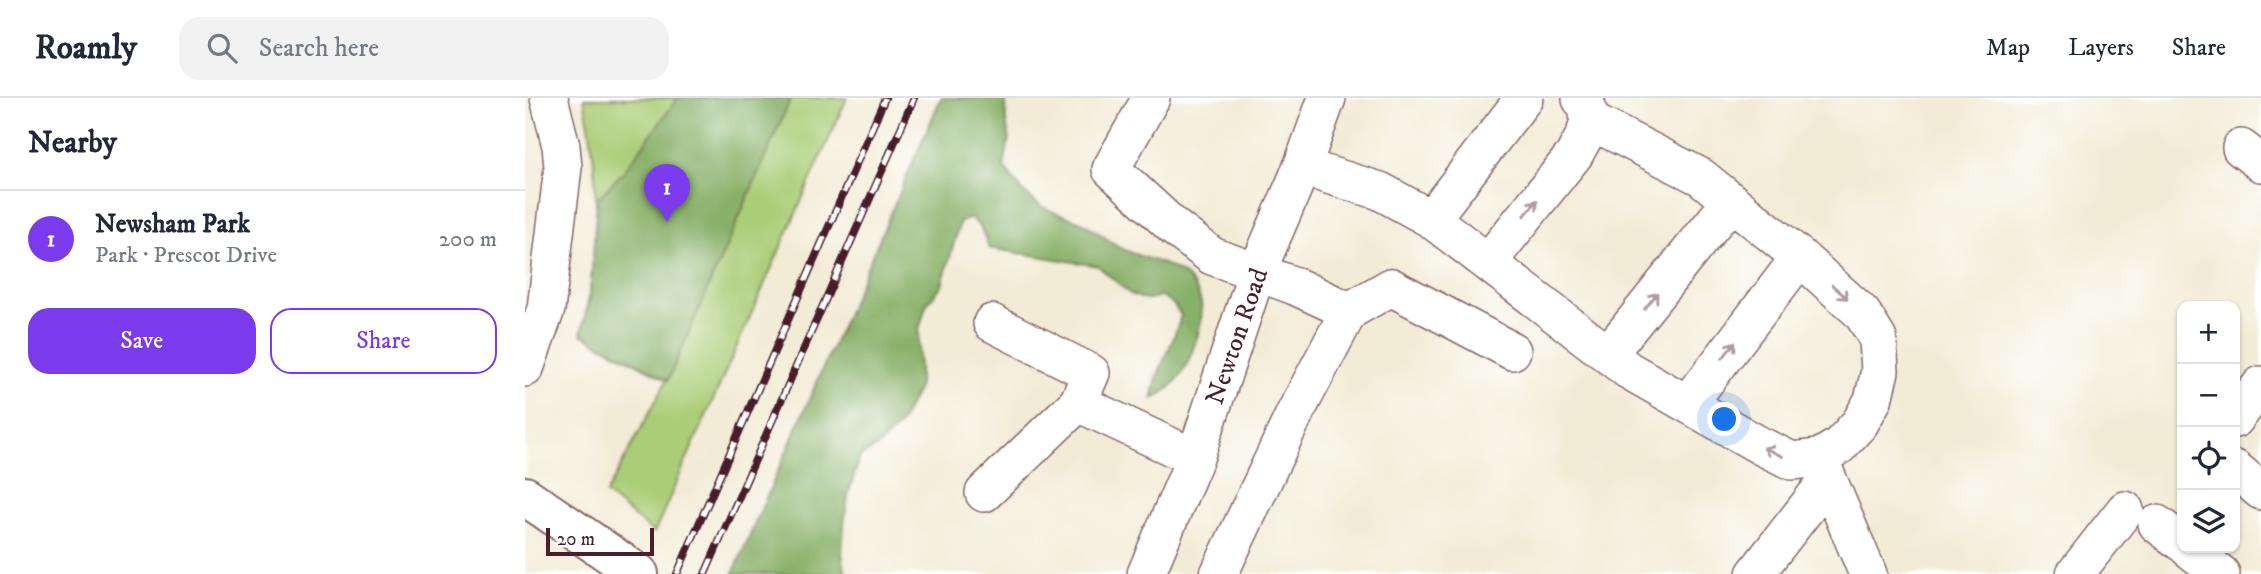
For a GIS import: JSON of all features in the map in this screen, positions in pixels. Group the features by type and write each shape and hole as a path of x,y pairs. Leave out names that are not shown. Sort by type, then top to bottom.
{"main road":[{"path":"525,496 639,574"}],"street":[{"path":"525,368 546,309 563,167 561,146 549,98"},
{"path":"1151,98 1111,169 1175,228 1212,256 1295,286 1349,312"},
{"name":"Newton Road","path":"1157,569 1257,272 1302,167 1327,98"},
{"path":"1431,219 1524,98"},
{"path":"1489,261 1574,155 1585,135 1585,109"},
{"path":"1585,109 1701,177 1800,257 1862,313 1878,339 1880,371 1873,400 1860,424 1839,446 1755,574"},
{"path":"1302,167 1380,191 1431,219 1618,362 1759,445 1793,461 1823,469"},
{"path":"1618,362 1731,201"},
{"path":"1688,404 1800,257"},
{"path":"1219,574 1294,413 1349,312 1391,287 1512,351"},
{"path":"984,493 1078,402 1091,373 992,323"},
{"path":"2240,413 2261,386"},
{"path":"1078,402 1195,458"},
{"path":"1823,469 1868,574"},
{"path":"2240,473 2261,491"},
{"path":"2075,574 2155,526"},
{"path":"2194,553 2221,574"}],"green space":[{"path":"584,98 847,98 654,533 606,494 667,380 581,334 592,275 596,216 593,157"},
{"path":"678,98 791,98 668,380 581,334 590,298 597,199 624,171"},
{"path":"941,98 1006,98 1009,138 1004,167 1025,193 1050,211 1081,222 1121,248 1168,266 1189,280 1199,296 1202,312 1188,363 1174,383 1153,399 1157,378 1181,315 1173,304 1160,296 1146,300 1130,294 1098,266 989,248 981,228 971,218 960,222 942,285 926,305 919,330 919,386 899,426 878,446 860,457 848,495 844,525 842,554 846,574 733,574"}],"railway":[{"path":"677,574 885,98"},
{"path":"705,574 914,98"}],"place":[{"name":"Newsham Park","path":"667,222"}]}
